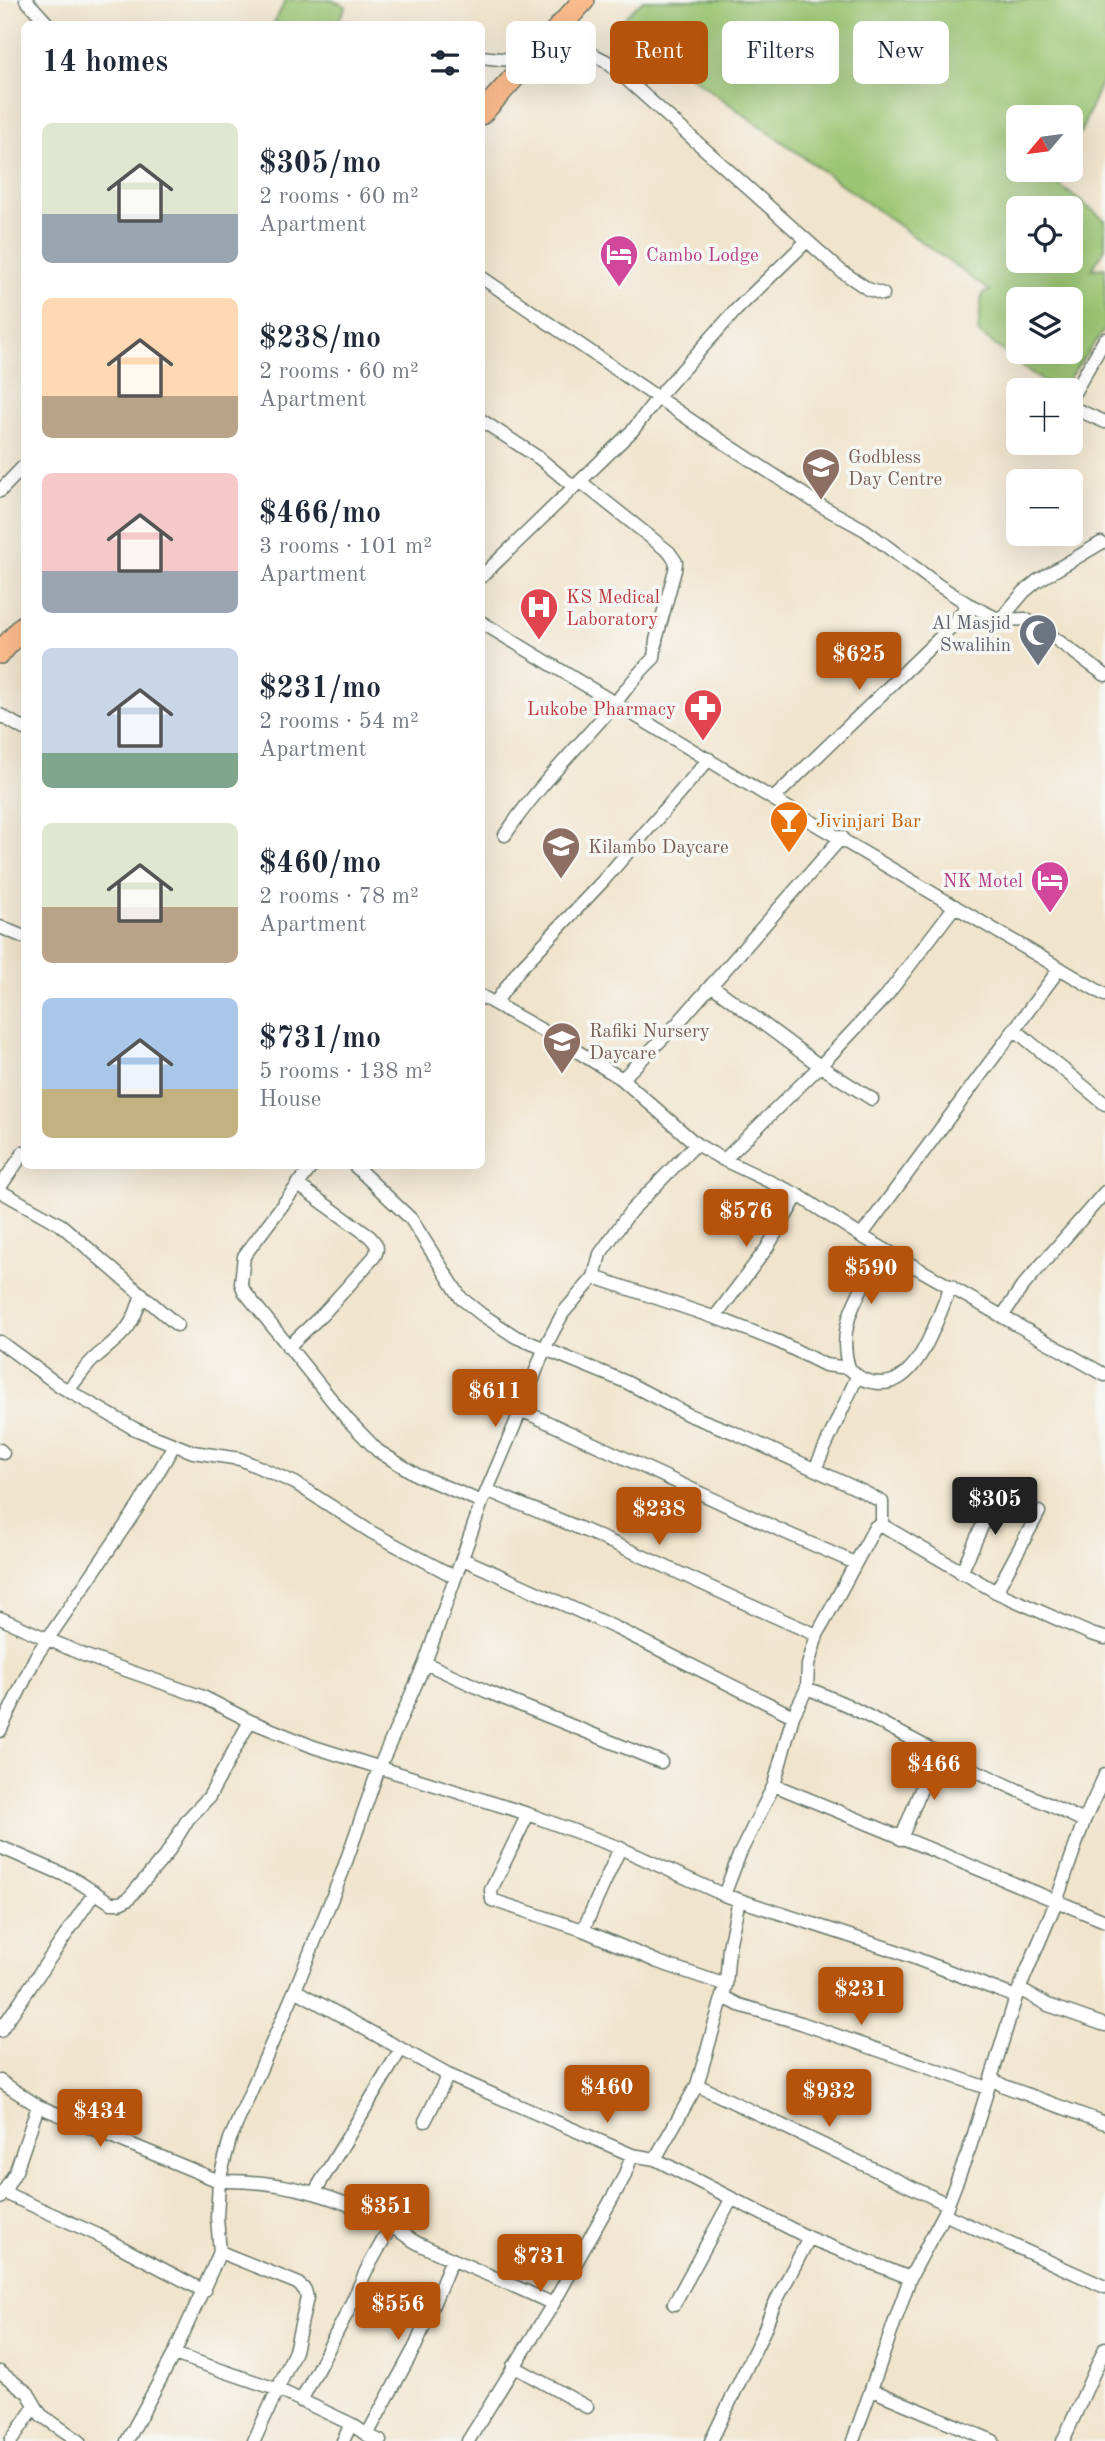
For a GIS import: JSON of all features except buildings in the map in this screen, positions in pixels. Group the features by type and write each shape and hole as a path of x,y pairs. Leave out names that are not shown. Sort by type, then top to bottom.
{"highway":[{"path":"565,21 584,0"},
{"path":"485,110 508,84"},
{"path":"0,653 21,629"}],"street":[{"path":"26,0 45,21"},
{"path":"596,56 606,61 841,271 868,289 883,293"},
{"path":"485,57 506,60"},
{"path":"485,573 633,429 736,310 807,241"},
{"path":"485,280 823,507 865,530 968,604 1000,621 1025,620 1042,629 1105,675"},
{"path":"1083,378 1105,339"},
{"path":"1083,412 1105,422"},
{"path":"485,423 577,484 659,544 676,562 656,639 654,658 639,671 616,703 552,773 505,835"},
{"path":"0,491 21,469"},
{"path":"1000,621 1037,581 1101,543"},
{"path":"773,799 950,628 968,604"},
{"path":"485,624 773,799 842,837 1105,995"},
{"path":"0,715 21,727"},
{"path":"495,1003 518,971 602,882 709,759"},
{"path":"622,1079 711,985 842,837"},
{"path":"724,1160 820,1066 887,995 955,906"},
{"path":"0,927 21,936"},
{"path":"861,1236 1060,968"},
{"path":"711,985 820,1066 872,1099"},
{"path":"485,998 622,1079 696,1144 798,1195 861,1236 1105,1375"},
{"path":"1014,1029 1105,1104"},
{"path":"127,2441 174,2354 220,2252 216,2218 219,2181 230,2139 342,1873 379,1768 425,1663 484,1496 545,1347 563,1313 594,1277 600,1254 630,1212 696,1144"},
{"path":"21,1157 0,1189 61,1226 177,1325"},
{"path":"310,1169 250,1245 244,1256 241,1283 244,1292 288,1347 347,1419 378,1451 417,1475 584,1530 714,1591 817,1635"},
{"path":"362,1169 411,1219 452,1285 470,1307 516,1337 626,1382 688,1415 815,1469 883,1502 881,1525"},
{"path":"288,1347 323,1314 378,1250 376,1243 369,1236 297,1184"},
{"path":"1003,1315 1022,1287 1105,1192"},
{"path":"715,1317 767,1248 798,1195"},
{"path":"815,1469 853,1372 843,1344 849,1314 882,1248"},
{"path":"594,1277 715,1317 779,1342 825,1365 853,1372 872,1383 890,1383 901,1378 916,1364 951,1286"},
{"path":"68,1390 97,1356 127,1331 136,1316 142,1294"},
{"path":"0,1342 68,1390 135,1429 193,1452 240,1459 295,1483 371,1532 456,1577"},
{"path":"521,1410 855,1563"},
{"path":"0,1731 36,1656 138,1507 174,1445"},
{"path":"961,1573 999,1488"},
{"path":"996,1592 1039,1512"},
{"path":"724,1895 740,1853 774,1785 793,1716 807,1688 808,1665 817,1635 871,1531 881,1525"},
{"path":"881,1525 996,1592 1105,1638"},
{"path":"463,1559 616,1628 793,1716"},
{"path":"0,1618 109,1665 203,1698 314,1747 528,1814 620,1848 724,1895 896,1951 1105,2025"},
{"path":"425,1663 488,1692 662,1762"},
{"path":"807,1688 1084,1821"},
{"path":"0,1847 74,1879 111,1903 128,1899 166,1856 188,1819 209,1797 227,1759 250,1721"},
{"path":"901,1839 936,1752"},
{"path":"853,2441 910,2278 945,2209 970,2147 1017,1993 1056,1902 1084,1821 1104,1782"},
{"path":"774,1785 1105,1921"},
{"path":"528,1814 491,1890 492,1900 583,1930 724,1990 739,2005 1003,2086 1105,2123"},
{"path":"583,1930 620,1848"},
{"path":"0,2031 94,1892"},
{"path":"655,2160 697,2085 724,1990 729,1947 739,1900"},
{"path":"295,1990 448,2075 632,2155 655,2160 695,2178 731,2200 808,2238 910,2278"},
{"path":"314,2193 401,2049"},
{"path":"425,2121 448,2075"},
{"path":"0,2081 38,2106 219,2181 243,2181 314,2193 377,2217 412,2241 553,2304"},
{"path":"697,2085 968,2223 1105,2287"},
{"path":"38,2106 27,2143 2,2196 98,2235 204,2291"},
{"path":"468,2441 553,2304 624,2177 632,2155"},
{"path":"674,2304 731,2200"},
{"path":"301,2401 391,2226"},
{"path":"711,2441 808,2238"},
{"path":"220,2252 297,2283 306,2290 307,2298 299,2337 279,2390 254,2441"},
{"path":"367,2435 416,2345 452,2259"},
{"path":"1063,2441 1105,2348"},
{"path":"174,2354 279,2390 351,2424 380,2441"},
{"path":"513,2366 587,2407"},
{"path":"0,2372 25,2390 41,2415 79,2441"},
{"path":"872,2390 993,2441"},
{"path":"11,2441 35,2406"},
{"path":"343,2441 351,2424"}],"green space":[{"path":"286,0 332,0 346,6 338,21 275,21"},
{"path":"643,0 1105,0 1105,74 1083,126 1083,105 1006,105 1006,182 1060,182 1059,185 1073,196 1006,196 1006,273 1083,273 1083,203 1105,220 1105,249 1092,269 1105,268 1105,329 1083,359 1083,287 1006,287 1006,353 978,332 982,294 990,291 702,84 708,84 708,21 621,21"},
{"path":"1020,364 1079,364 1069,378 1038,378"}],"place":[{"name":"Cambo Lodge","path":"619,288"},
{"name":"Godbless Day Centre","path":"821,501"},
{"name":"KS Medical Laboratory","path":"539,641"},
{"name":"Al Masjid Swalihin","path":"1038,667"},
{"name":"Lukobe Pharmacy","path":"703,742"},
{"name":"Jivinjari Bar","path":"789,854"},
{"name":"Kilambo Daycare","path":"561,880"},
{"name":"NK Motel","path":"1050,914"},
{"name":"Rafiki Nursery Daycare","path":"562,1075"}]}
